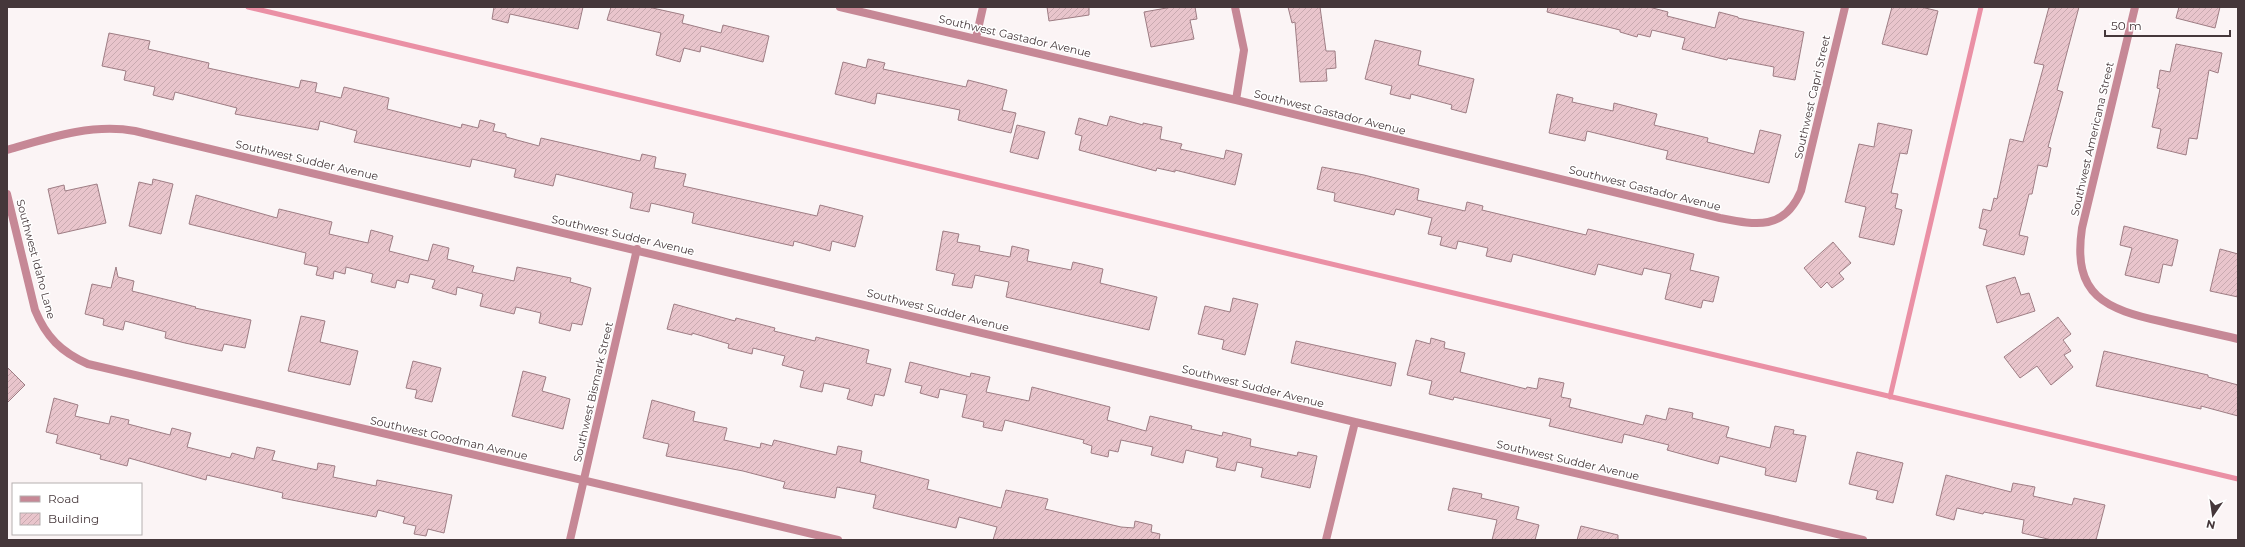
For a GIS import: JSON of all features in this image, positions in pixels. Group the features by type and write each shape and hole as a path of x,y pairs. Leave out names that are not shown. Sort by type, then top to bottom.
{"street":[{"name":"Southwest Gastador Avenue","path":"840,7 976,38 1746,223 1770,222 1781,218 1796,203 1801,191"},
{"path":"976,38 984,7"},
{"path":"1235,7 1244,50 1236,100"},
{"name":"Southwest Capri Street","path":"1801,191 1845,7"},
{"name":"Southwest Americana Street","path":"2135,7 2082,228 2080,254 2084,277 2100,299 2119,310 2238,339"},
{"name":"Southwest Sudder Avenue","path":"7,150 89,130 106,127 121,128 1355,422 1863,540"},
{"name":"Southwest Idaho Lane","path":"7,194 35,310 42,327 59,348"},
{"name":"Southwest Bismark Street","path":"570,540 637,250"},
{"name":"Southwest Goodman Avenue","path":"59,348 88,364 584,482 838,540"},
{"path":"1326,540 1355,422"}],"building":[{"path":"494,7 583,7 578,29 510,14 508,23 492,19"},
{"path":"611,7 648,7 684,15 682,23 721,33 723,25 769,36 763,62 701,46 700,52 684,48 680,62 656,55 661,33 607,20"},
{"path":"1047,7 1089,7 1089,15 1049,21"},
{"path":"1172,7 1195,7 1197,19 1190,20 1194,39 1151,47 1144,12"},
{"path":"1288,7 1320,7 1326,51 1335,51 1336,68 1326,69 1327,81 1300,82 1295,22 1292,23"},
{"path":"1548,7 1649,7 1668,12 1667,16 1715,28 1719,12 1738,18 1804,32 1795,80 1773,76 1774,67 1728,58 1727,60 1682,49 1685,38 1652,30 1650,37 1638,34 1637,37 1620,32 1620,30 1547,12"},
{"path":"1892,7 1921,7 1938,11 1927,55 1882,44"},
{"path":"2049,7 2079,7 2057,90 2063,92 2048,147 2051,148 2047,167 2038,165 2032,194 2029,194 2019,235 2028,237 2024,255 1983,245 1987,230 1979,228 1983,209 1991,211 1994,198 1997,199 2010,139 2023,142 2044,65 2034,63"},
{"path":"2179,7 2220,7 2215,28 2176,18"},
{"path":"109,33 150,41 148,49 209,63 208,68 299,88 301,80 317,83 315,92 341,98 344,87 389,98 387,109 461,128 462,124 478,128 480,120 495,124 493,131 506,134 506,137 539,146 541,138 640,161 642,154 656,157 654,168 686,174 683,186 817,216 820,205 863,216 855,247 832,241 830,251 794,241 793,246 692,223 694,213 651,203 649,212 630,208 633,193 556,174 553,186 514,177 516,169 472,159 470,167 354,142 357,131 320,121 318,130 235,114 237,108 175,92 173,100 153,95 155,87 124,80 126,71 102,66"},
{"path":"1375,40 1421,51 1418,65 1474,79 1466,113 1451,109 1452,105 1411,94 1410,99 1390,94 1392,86 1365,79"},
{"path":"2176,44 2222,53 2218,73 2209,70 2197,139 2189,138 2186,155 2157,148 2161,129 2152,127 2160,89 2157,88 2160,70 2170,72"},
{"path":"868,59 885,63 883,69 966,87 968,80 1007,90 1002,110 1016,113 1011,133 958,120 960,110 877,93 875,104 835,94 843,62 866,68"},
{"path":"1557,94 1573,98 1572,102 1613,111 1614,103 1657,114 1654,125 1708,138 1707,142 1754,154 1760,130 1781,135 1769,183 1666,159 1668,151 1587,131 1585,141 1549,133"},
{"path":"1110,116 1143,125 1143,123 1162,127 1160,139 1182,144 1180,149 1224,159 1226,150 1242,154 1235,185 1175,170 1175,172 1157,168 1156,171 1079,150 1082,136 1075,134 1079,118 1107,126"},
{"path":"1878,123 1912,130 1907,154 1900,153 1891,193 1898,194 1895,208 1902,210 1894,245 1859,237 1866,207 1845,202 1859,144 1874,147"},
{"path":"1017,125 1045,132 1038,159 1010,152"},
{"path":"1322,167 1364,175 1419,189 1417,200 1465,211 1467,202 1483,206 1482,210 1586,235 1588,229 1694,254 1690,270 1719,277 1713,302 1703,300 1701,308 1665,299 1671,274 1644,268 1642,275 1598,264 1595,275 1513,254 1511,262 1486,256 1488,248 1458,241 1456,249 1440,245 1442,237 1428,234 1432,218 1396,209 1394,215 1334,201 1335,193 1317,189"},
{"path":"153,179 173,184 161,234 129,226 139,182 152,185"},
{"path":"97,184 106,223 58,234 48,189 64,185 65,191"},
{"path":"196,195 277,218 279,209 332,222 329,234 368,243 371,230 393,236 389,251 428,261 433,244 449,248 447,259 474,266 472,272 514,281 517,267 571,278 570,282 591,288 582,325 572,323 570,331 539,323 541,313 516,307 514,314 480,306 483,294 457,287 456,295 432,288 435,280 410,274 408,283 397,280 395,288 371,282 373,274 346,267 345,274 334,271 333,279 316,275 318,267 304,264 306,253 189,224"},
{"path":"2124,226 2178,240 2172,266 2163,264 2159,283 2125,275 2132,248 2120,245"},
{"path":"943,231 959,234 957,242 980,246 979,251 1010,257 1012,246 1029,250 1027,261 1071,270 1073,262 1103,269 1100,283 1157,297 1149,330 1006,297 1009,282 975,275 972,288 952,285 955,274 936,270"},
{"path":"1833,242 1851,263 1839,273 1844,279 1832,288 1827,282 1821,288 1804,268"},
{"path":"2220,249 2238,254 2238,297 2210,291"},
{"path":"116,267 118,277 134,281 132,291 196,307 195,308 251,320 245,348 224,344 222,351 185,343 165,338 166,332 125,321 123,330 103,325 104,319 85,314 92,284 111,288"},
{"path":"2015,277 2021,295 2029,293 2035,311 1997,323 1986,286"},
{"path":"1233,298 1258,304 1245,355 1222,349 1224,340 1198,334 1205,306 1230,312"},
{"path":"674,304 735,321 736,318 775,328 774,331 815,341 816,337 869,350 866,363 891,369 884,396 875,394 872,406 847,399 850,389 824,383 822,392 800,387 804,371 782,365 785,356 753,348 752,354 728,348 729,344 692,333 692,335 667,329"},
{"path":"301,316 325,321 320,342 358,351 350,385 288,371"},
{"path":"2058,317 2071,334 2063,340 2071,351 2064,355 2073,367 2051,385 2037,366 2020,378 2004,357"},
{"path":"1431,338 1445,342 1444,348 1465,353 1460,372 1526,389 1527,387 1537,389 1539,378 1564,383 1561,397 1571,399 1569,407 1643,425 1646,415 1666,420 1669,408 1693,413 1692,418 1729,427 1726,437 1770,448 1775,426 1794,430 1793,434 1806,436 1796,482 1765,475 1766,468 1720,456 1718,464 1667,450 1669,445 1624,434 1622,443 1549,426 1551,419 1454,397 1453,400 1429,394 1432,381 1407,375 1416,340 1430,344"},
{"path":"1296,341 1396,363 1391,386 1291,363"},
{"path":"2104,351 2208,375 2208,377 2238,385 2238,416 2201,406 2201,409 2096,386"},
{"path":"413,361 441,368 432,402 415,398 417,390 406,388"},
{"path":"910,362 970,377 971,373 990,377 986,392 1029,401 1032,387 1110,407 1107,420 1146,431 1150,416 1192,426 1191,429 1222,436 1223,432 1251,439 1250,446 1297,456 1298,452 1317,456 1310,488 1261,477 1263,468 1237,462 1235,471 1216,467 1218,458 1186,450 1183,463 1151,455 1153,447 1121,440 1118,452 1109,450 1108,457 1091,453 1092,446 1083,443 1084,440 1005,420 1002,431 983,427 984,422 962,417 967,395 940,389 938,398 920,393 922,386 905,382"},
{"path":"7,367 25,385 7,403"},
{"path":"523,371 546,377 542,391 570,399 563,429 512,416"},
{"path":"54,398 78,405 75,416 109,424 111,416 129,420 128,424 170,435 172,428 191,433 187,447 230,458 232,453 254,459 257,447 275,451 272,460 317,470 318,463 335,466 333,477 376,486 377,480 452,495 444,533 428,529 426,536 414,534 416,526 403,523 405,517 378,510 376,517 282,498 283,493 207,475 206,480 129,458 127,466 100,459 101,455 56,443 58,435 46,432"},
{"path":"652,400 695,412 693,421 727,428 724,440 760,448 761,443 772,446 774,440 836,455 838,446 862,451 860,462 929,480 927,489 1001,508 1006,490 1048,499 1045,509 1121,527 1134,528 1135,521 1152,525 1151,532 1160,534 1159,540 993,540 997,527 959,517 956,528 873,508 876,495 837,487 835,498 783,488 785,482 743,471 666,456 669,444 643,438"},
{"path":"1857,452 1903,463 1893,503 1876,499 1878,491 1849,484"},
{"path":"1946,475 2011,492 2013,483 2035,487 2033,496 2072,505 2074,498 2105,505 2096,540 2052,540 2022,533 2024,520 1984,512 1983,514 1957,508 1954,520 1936,515"},
{"path":"1453,488 1482,494 1481,498 1519,507 1516,519 1539,525 1535,540 1492,540 1497,520 1448,510"},
{"path":"1581,526 1618,535 1618,540 1577,540"}],"waterway":[{"path":"248,7 2238,479"},
{"path":"1890,397 1981,7"}]}
